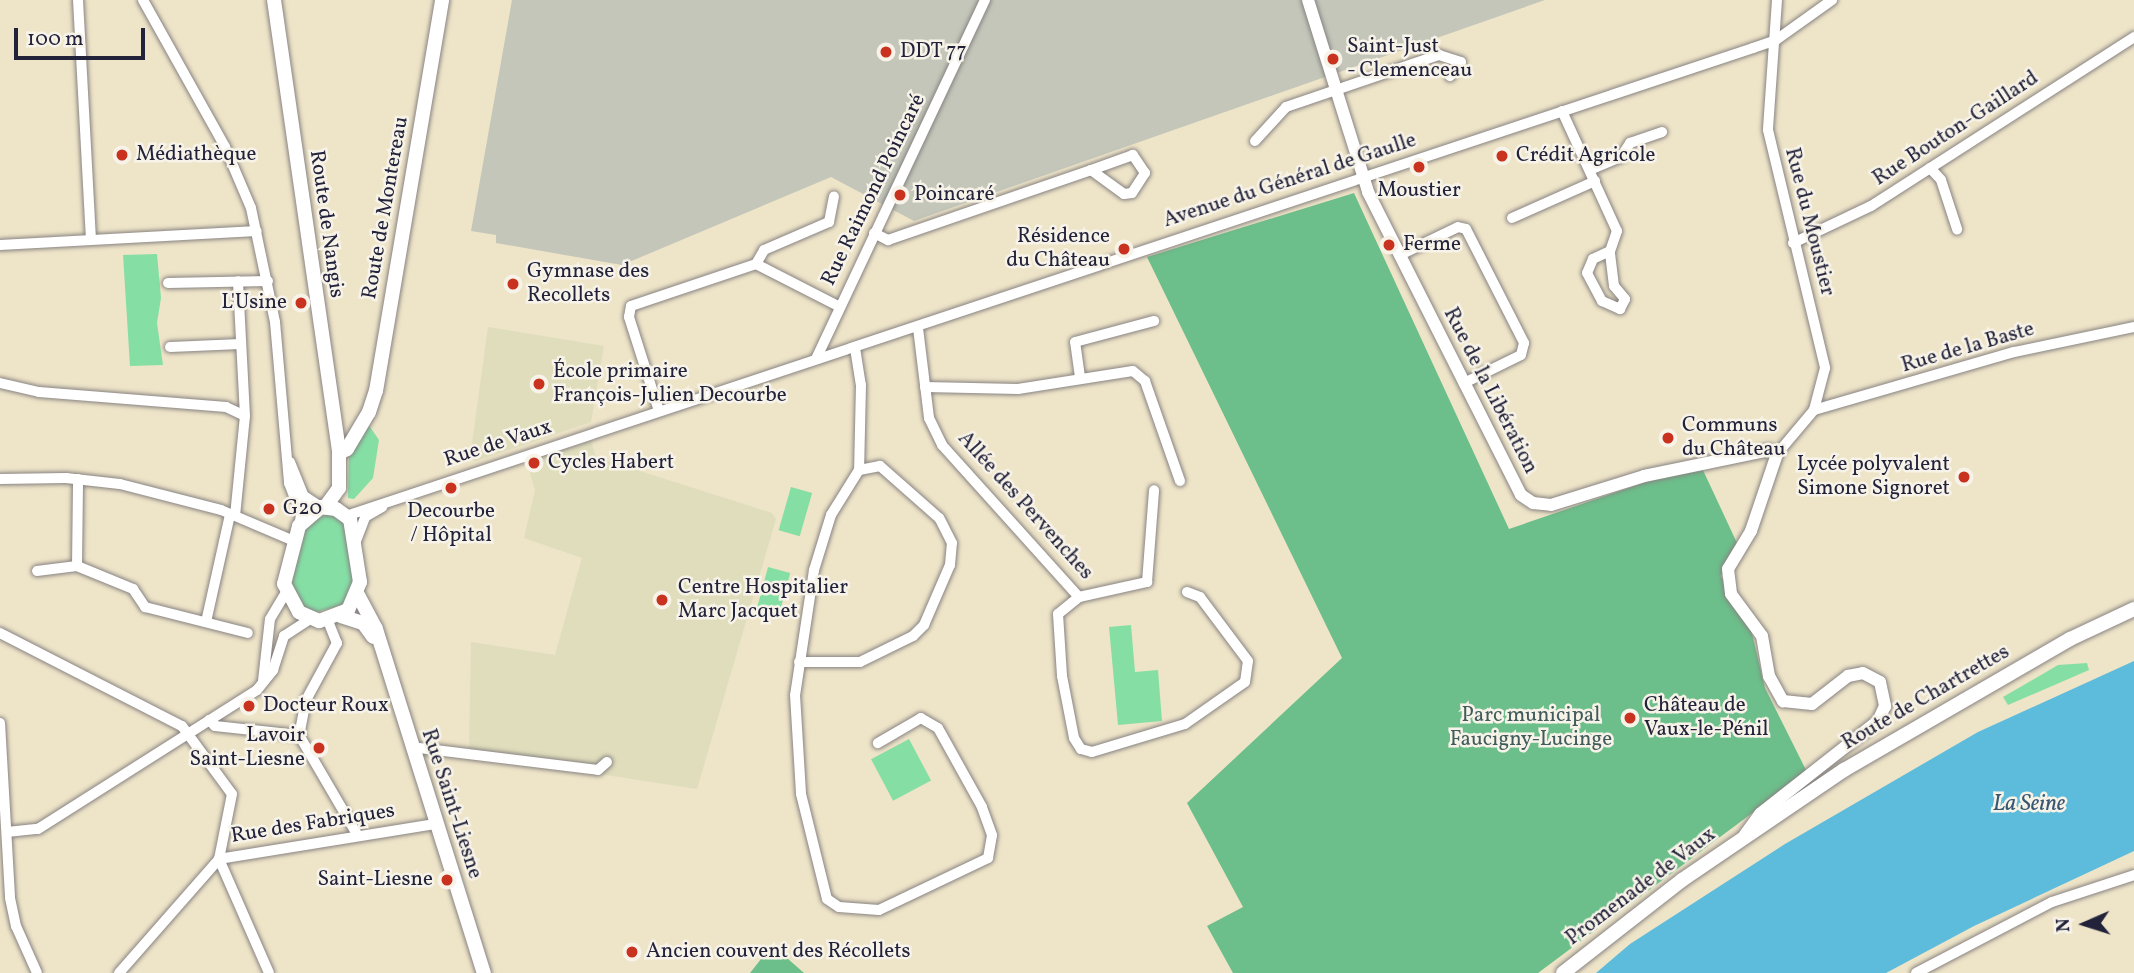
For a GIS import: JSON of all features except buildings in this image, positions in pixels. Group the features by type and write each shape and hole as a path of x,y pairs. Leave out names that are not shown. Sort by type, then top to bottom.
{"main road":[{"name":"Route de Nangis","path":"274,0 334,425 347,476 345,514"},
{"name":"Route de Montereau","path":"340,453 364,420 380,373 442,0"},
{"path":"334,425 364,420"},
{"name":"Route de Nangis","path":"323,507 339,488 340,453"},
{"path":"323,507 345,514 356,541 358,595 335,619 310,619 285,594 291,539 299,526 323,507"},
{"name":"Rue Saint-Liesne","path":"358,595 374,623 484,973"},
{"name":"Route de Chartrettes","path":"1745,835 1895,740 2070,639 2134,609"},
{"name":"Rue Saint-Liesne","path":"335,619 363,623 380,648"},
{"name":"Promenade de Vaux","path":"1563,973 1745,835"}],"street":[{"path":"78,0 91,240"},
{"path":"143,0 225,146 257,231 268,281 299,526"},
{"name":"Rue Raimond Poincaré","path":"816,359 838,306 985,0"},
{"name":"Rue de la Libération","path":"1308,0 1362,177 1518,491 1533,503 1551,505 1644,476 1769,450 1777,454"},
{"name":"Rue du Moustier","path":"1777,0 1768,130 1793,243 1825,358 1814,410"},
{"name":"Avenue du Général de Gaulle","path":"816,359 918,328 1776,40 1832,0"},
{"name":"Rue Bouton-Gaillard","path":"1793,243 1871,206 2134,37"},
{"path":"1255,141 1286,107 1439,55 1461,62 1450,76"},
{"path":"1562,111 1615,222 1615,240 1609,251 1593,259 1587,273 1602,302 1620,309 1625,299 1614,286 1609,251"},
{"path":"1512,218 1621,157 1630,143 1662,132"},
{"path":"874,233 888,240 1133,155 1145,173 1140,186 1124,194 1091,170"},
{"path":"1930,168 1941,180 1957,229"},
{"path":"659,411 629,317 631,306 756,264 764,250 829,222 834,195"},
{"path":"1400,255 1458,227 1466,229 1524,342 1521,355 1464,383"},
{"path":"0,245 257,231"},
{"path":"756,264 838,306"},
{"path":"206,622 233,516 245,416 238,281"},
{"path":"168,283 268,281"},
{"path":"1080,377 1075,342 1154,321"},
{"name":"Rue de la Baste","path":"1814,410 2014,352 2134,327"},
{"name":"Allée des Pervenches","path":"918,328 929,418 942,445 1079,597 1147,582 1154,490"},
{"path":"170,347 241,344"},
{"path":"855,348 861,386 859,470 831,515 814,570 795,695 801,794 827,899 839,907 879,910 988,858 992,835 982,807 939,728 921,718 878,743"},
{"name":"Rue de Vaux","path":"345,514 816,359"},
{"path":"925,387 1018,389 1080,377 1139,373 1145,381 1180,481"},
{"path":"0,383 39,392 226,407 245,416"},
{"path":"1745,835 1760,814 1878,721 1885,706 1880,682 1863,673 1848,676 1812,704 1783,701 1769,676 1762,636 1731,594 1728,569 1751,531 1777,454 1814,410"},
{"path":"289,460 304,496 323,507"},
{"path":"799,662 860,662 913,636 924,625 950,565 952,543 939,518 880,466 859,470"},
{"path":"0,479 78,479 162,494 233,516 291,539"},
{"path":"77,566 78,479"},
{"name":"Rue de Vaux","path":"356,541 365,517 392,500"},
{"path":"37,571 77,566 133,589 145,607 248,633"},
{"path":"1079,597 1058,614 1062,676 1074,738 1082,749 1092,752 1185,724 1245,682 1248,661 1200,597 1186,592"},
{"path":"262,683 270,619 285,594"},
{"path":"6,832 38,829 262,683 272,670 284,636 310,619"},
{"path":"335,619 337,643 306,700 299,735 358,836"},
{"path":"0,633 172,720 188,733 232,794 219,859 269,973"},
{"path":"209,720 215,726 299,735"},
{"path":"0,723 14,917 37,972"},
{"path":"411,747 598,769 607,762"},
{"name":"Rue des Fabriques","path":"119,972 219,859 436,824"},
{"path":"1916,973 1930,970 2006,924 2052,902 2134,875"}],"shaded area":[{"path":"512,0 1545,0 914,221 831,177 622,265 496,243 496,235 471,231"},
{"name":"École primaire François-Julien Decourbe","path":"488,327 604,346 591,422 476,461 470,458"},
{"name":"Centre Hospitalier Marc Jacquet","path":"591,441 596,457 772,513 776,519 697,789 469,754 471,642 555,655 582,558 524,538 535,490 527,462"}],"green space":[{"name":"Parc municipal Faucigny-Lucinge","path":"1354,193 1509,529 1672,473 1702,468 1737,543 1721,576 1751,629 1765,688 1807,772 1538,973 1233,973 1207,926 1243,907 1187,803 1342,658 1147,257"},
{"path":"157,254 161,298 157,323 163,365 130,366 123,255"},
{"path":"368,424 379,440 373,478 354,499 348,498 349,451"},
{"path":"791,487 812,493 800,536 779,530"},
{"path":"330,513 347,525 355,581 346,604 313,613 302,606 291,584 307,524"},
{"path":"768,567 790,573 778,619 756,613"},
{"path":"1131,625 1135,672 1158,670 1162,721 1118,725 1109,627"},
{"path":"2087,663 2089,670 2008,705 2003,697 2058,665"},
{"path":"909,739 931,780 893,801 871,759"},
{"path":"772,945 804,973 750,973"}],"water":[{"name":"La Seine","path":"2134,661 2134,851 1974,926 1886,973 1596,973 1630,944 1785,844 1978,732"}],"place":[{"name":"DDT 77","path":"886,52"},
{"name":"Saint-Just - Clemenceau","path":"1333,59"},
{"name":"Médiathèque","path":"122,155"},
{"name":"Crédit Agricole","path":"1502,156"},
{"name":"Moustier","path":"1419,167"},
{"name":"Poincaré","path":"900,195"},
{"name":"Ferme","path":"1389,245"},
{"name":"Résidence du Château","path":"1124,249"},
{"name":"Gymnase des Recollets","path":"513,284"},
{"name":"L'Usine","path":"301,303"},
{"name":"École primaire François-Julien Decourbe","path":"539,384"},
{"name":"Communs du Château","path":"1668,438"},
{"name":"Cycles Habert","path":"534,463"},
{"name":"Lycée polyvalent Simone Signoret","path":"1964,477"},
{"name":"Decourbe / Hôpital","path":"451,488"},
{"name":"G20","path":"269,509"},
{"name":"Centre Hospitalier Marc Jacquet","path":"662,600"},
{"name":"Docteur Roux","path":"249,706"},
{"name":"Château de Vaux-le-Pénil","path":"1630,718"},
{"name":"Lavoir Saint-Liesne","path":"319,748"},
{"name":"Saint-Liesne","path":"447,880"},
{"name":"Ancien couvent des Récollets","path":"632,952"}]}
